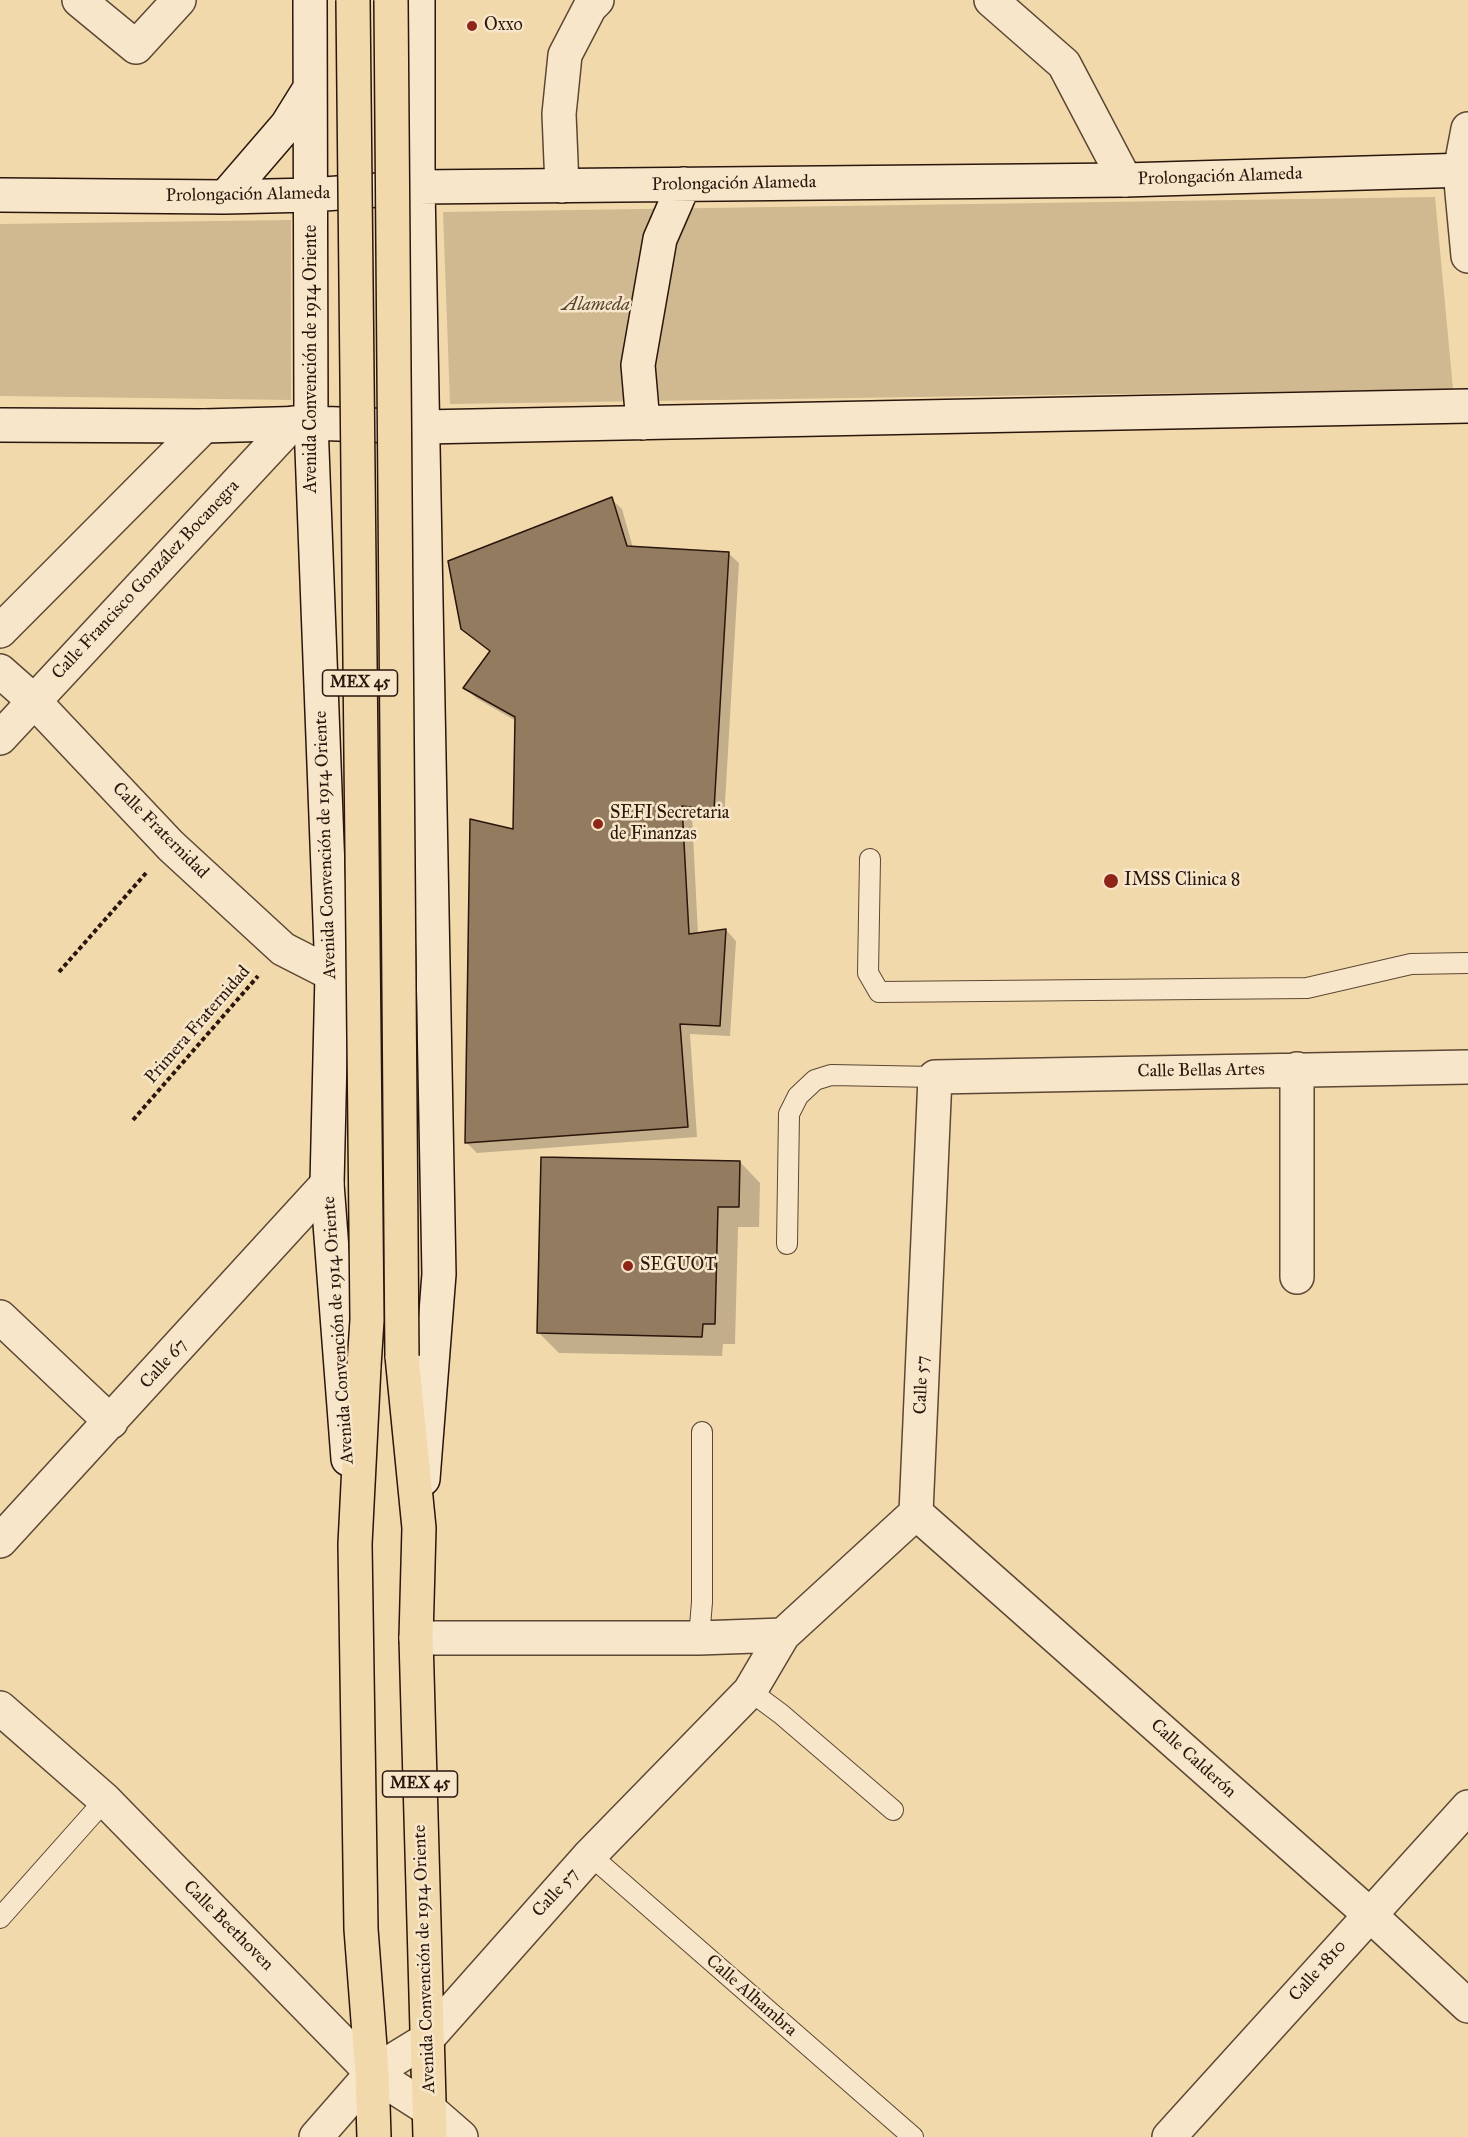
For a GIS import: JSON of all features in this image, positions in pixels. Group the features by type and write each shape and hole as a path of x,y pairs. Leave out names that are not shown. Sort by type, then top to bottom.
{"main road":[{"name":"Avenida Convención de 1914 Oriente","path":"353,0 367,1320 355,1544 362,1929 374,2137"},
{"name":"Avenida Convención de 1914 Oriente","path":"409,1 402,1356 419,1528 416,1638 430,2124"}],"street":[{"path":"79,0 136,47 178,0"},
{"path":"562,186 560,114 565,55 590,7 597,0"},
{"path":"991,0 1064,64 1125,180"},
{"path":"310,5 333,21 369,28 380,27 404,15 409,1"},
{"name":"Avenida Convención de 1914 Oriente","path":"409,1 418,187 439,1274 419,1528"},
{"name":"Avenida Convención de 1914 Oriente","path":"310,5 311,195 302,423 317,604 332,974 327,1184 355,1544"},
{"path":"225,197 287,125 310,88"},
{"path":"1468,129 1464,171 1468,256"},
{"name":"Prolongación Alameda","path":"0,195 225,197 311,195 418,187 1125,180 1464,171"},
{"path":"643,423 638,365 660,239 684,184"},
{"path":"0,425 204,426 302,423 423,427 1468,406"},
{"name":"Calle Francisco González Bocanegra","path":"0,738 302,423"},
{"path":"0,631 204,426"},
{"path":"317,604 332,593 339,591 367,588 384,590 411,599 420,606 426,621"},
{"name":"Calle Fraternidad","path":"0,671 34,701 171,846 283,949 332,974"},
{"name":"Calle Bellas Artes","path":"935,1077 1468,1067"},
{"path":"1297,1069 1297,1277"},
{"name":"Calle 57","path":"316,2137 372,2073 426,2040 590,1855 750,1692 783,1635 916,1513 935,1077"},
{"name":"Calle 67","path":"0,1542 327,1184"},
{"path":"0,1317 111,1422"},
{"name":"Calle Calderón","path":"916,1513 1369,1914 1468,2006"},
{"path":"416,1638 699,1638 783,1635"},
{"name":"Calle Beethoven","path":"0,1708 105,1800 372,2073 430,2124 461,2137"},
{"name":"Calle 1810","path":"1169,2137 1468,1807"}],"lane":[{"path":"870,859 868,974 879,992 1307,988 1411,964 1468,963"},
{"path":"788,1244 789,1114 798,1096 815,1080 831,1075 935,1077"},
{"path":"699,1638 702,1432"},
{"path":"750,1692 781,1714 893,1810"},
{"path":"0,1918 105,1800"},
{"name":"Calle Alhambra","path":"590,1855 913,2137"}],"path":[{"path":"58,972 171,846"},
{"name":"Primera Fraternidad","path":"133,1119 283,949"}],"green space":[{"name":"Alameda","path":"1435,197 1453,389 450,404 443,212"},
{"path":"291,220 291,400 0,396 0,224"}],"building":[{"name":"SEFI Secretaria de Finanzas","path":"612,497 627,546 729,552 714,810 682,806 689,934 726,929 720,1026 680,1024 688,1127 465,1143 470,819 513,829 515,717 463,688 490,651 461,629 448,561"},
{"name":"SEGUOT","path":"541,1157 740,1161 739,1207 718,1207 715,1324 703,1324 702,1337 537,1333"}],"place":[{"name":"Oxxo","path":"472,26"},
{"name":"SEFI Secretaria de Finanzas","path":"598,824"},
{"name":"IMSS Clinica 8","path":"1111,881"},
{"name":"SEGUOT","path":"628,1266"}]}
